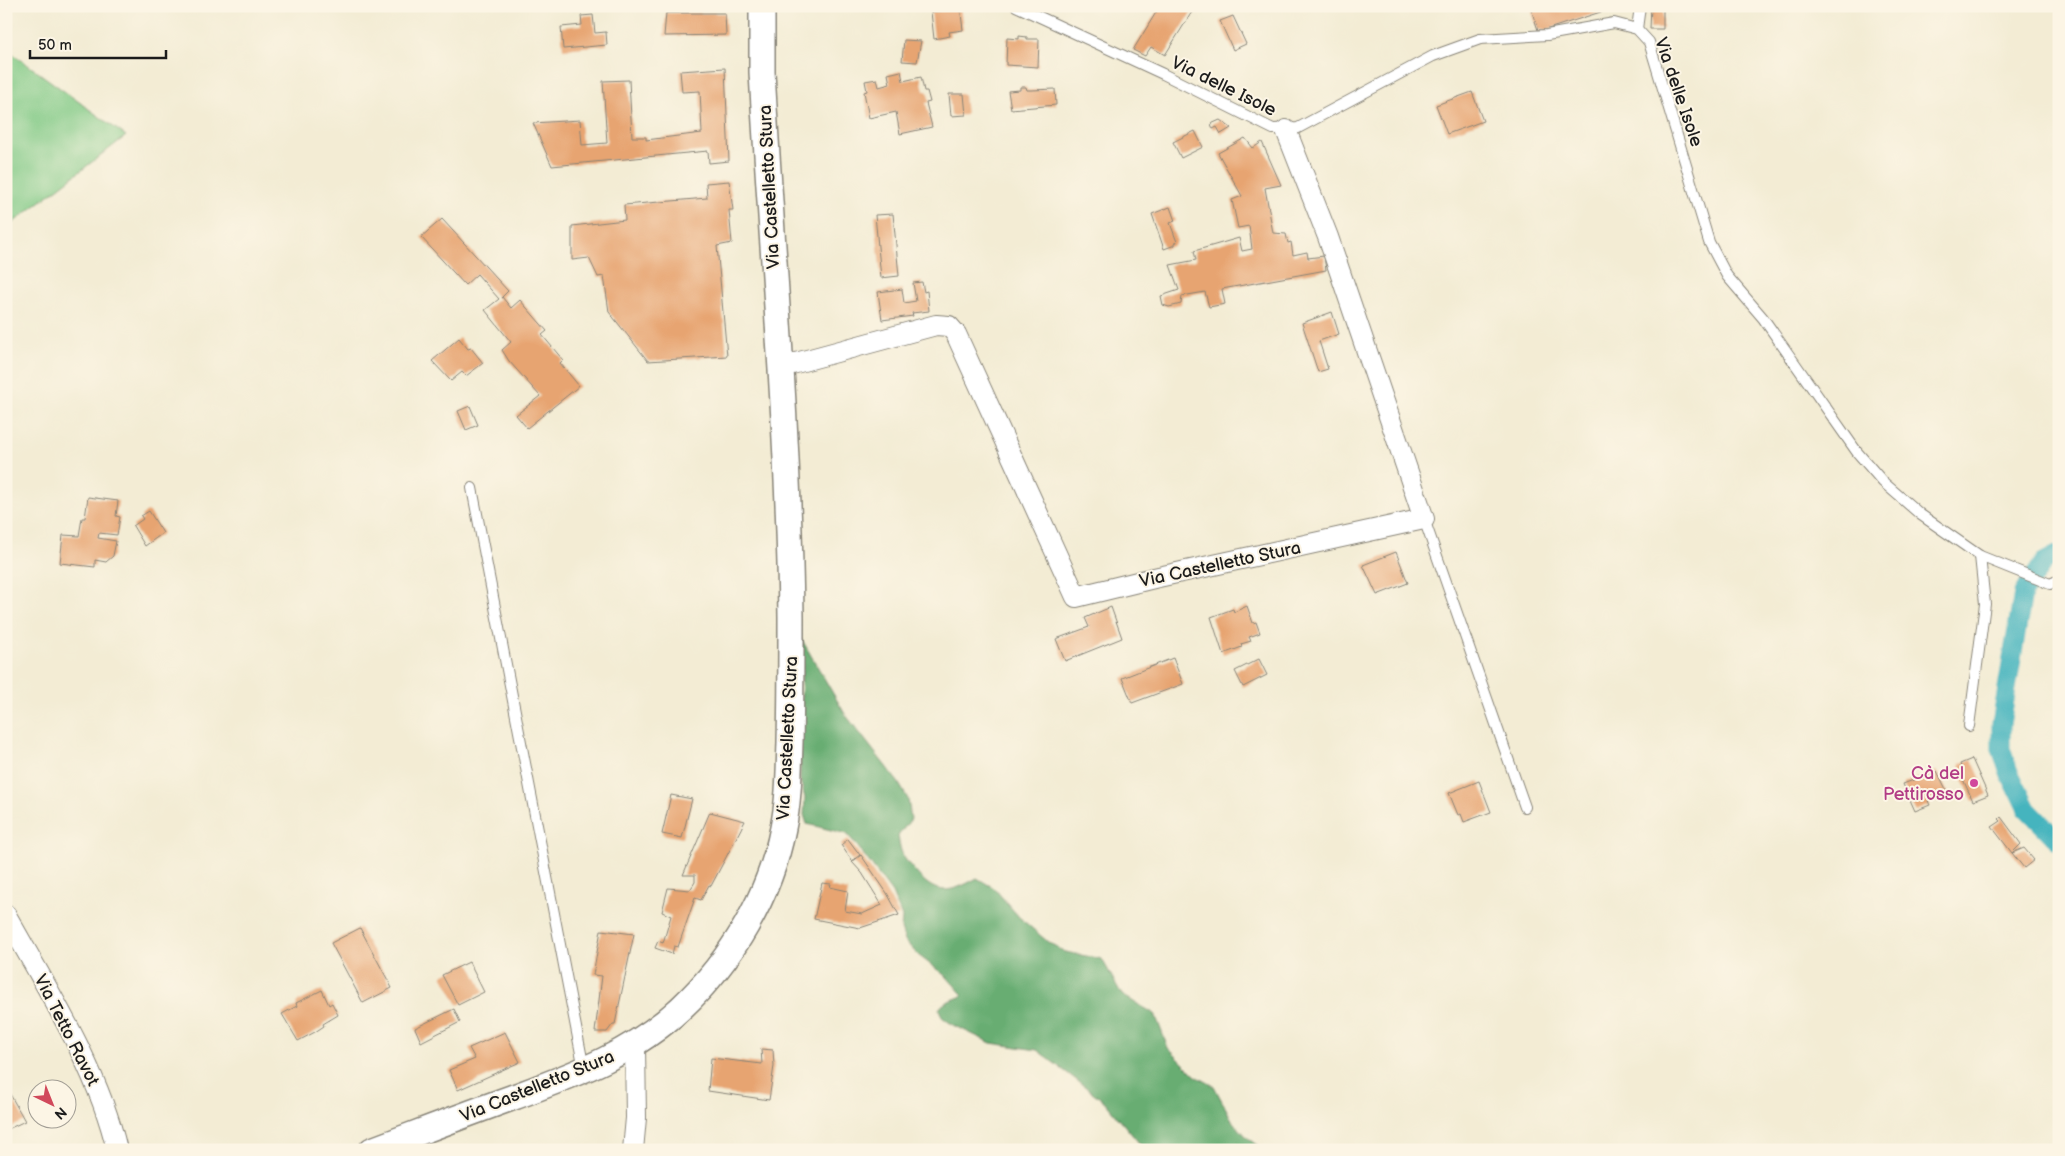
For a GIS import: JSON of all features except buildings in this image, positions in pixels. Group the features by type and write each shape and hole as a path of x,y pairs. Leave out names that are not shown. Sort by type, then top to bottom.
{"street":[{"name":"Via Castelletto Stura","path":"372,1150 584,1070 635,1045 681,1008 702,987 729,953 755,911 772,871 783,828 788,780 792,675 790,559 781,367 763,92 762,6"},
{"path":"1286,130 1328,237 1424,519"},
{"name":"Via Castelletto Stura","path":"781,367 936,325 949,326 956,334 1076,598 1154,578 1424,519"},
{"name":"Via Tetto Ravot","path":"6,915 67,1025 82,1056 112,1129 117,1150"},
{"path":"633,1150 636,1118 635,1045"}],"lane":[{"name":"Via delle Isole","path":"1016,6 1163,74 1273,129 1286,130 1298,128 1432,56 1480,39 1547,36 1614,23 1637,29 1649,42 1709,242 1727,276 1769,326 1856,452 1883,482 1921,515 1980,556 2014,571 2054,582"},
{"path":"1637,29 1640,6"},
{"path":"472,488 584,1070"},
{"path":"1424,519 1525,806"},
{"path":"1968,726 1985,604 1980,556"}],"green space":[{"path":"6,49 126,136 6,228"},
{"path":"802,640 845,714 898,782 908,799 911,819 898,836 901,851 910,865 929,884 943,890 958,887 977,878 994,888 1019,917 1048,942 1065,952 1102,959 1122,995 1155,1014 1168,1048 1196,1076 1214,1086 1233,1122 1246,1136 1264,1150 1145,1150 1104,1101 1037,1050 991,1043 953,1025 942,1017 939,1009 947,1002 963,995 947,977 918,955 905,941 901,929 902,917 892,893 847,834 807,824 804,815 805,798 800,780"}],"waterway":[{"path":"2059,554 2044,562 2023,593 2001,724 2001,749 2009,772 2027,809 2059,842"}],"place":[{"name":"Cà del Pettirosso","path":"1974,783"}]}
